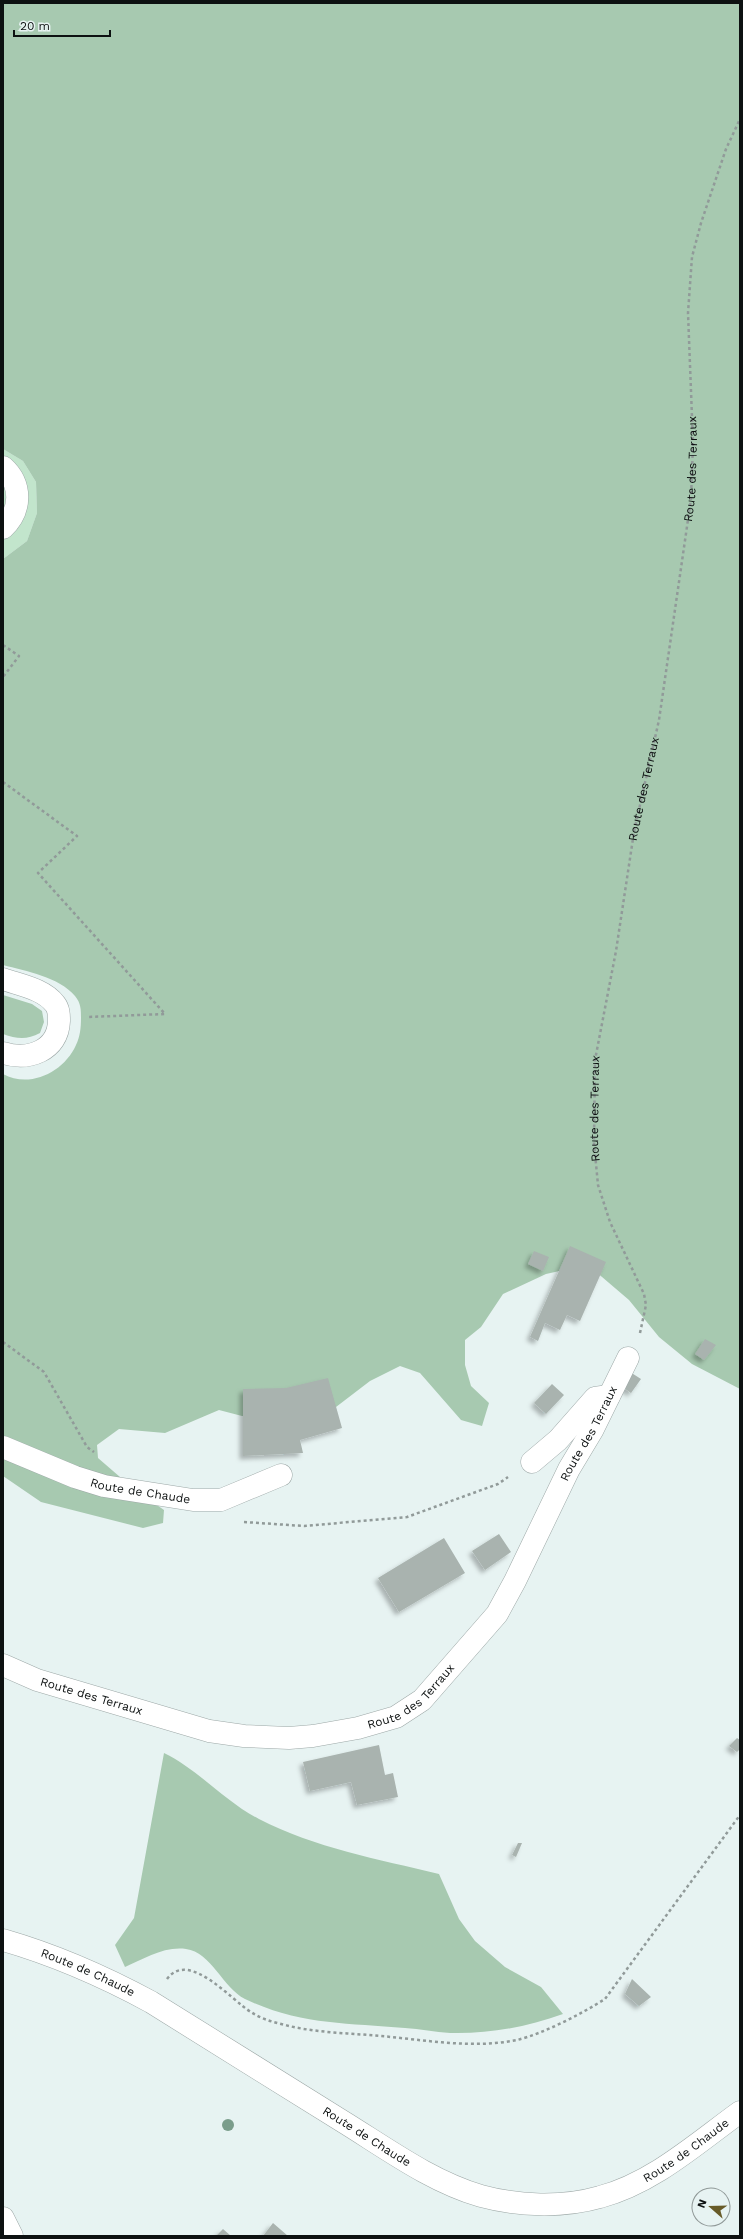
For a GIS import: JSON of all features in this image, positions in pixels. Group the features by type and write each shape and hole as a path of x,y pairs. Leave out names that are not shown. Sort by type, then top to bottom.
{"street":[{"path":"3,467 12,475 17,490 14,512 3,528"},
{"path":"3,979 35,990 50,999 57,1007 59,1019 55,1037 42,1051 24,1057 3,1053"},
{"name":"Route des Terraux","path":"3,1666 52,1685 209,1731 244,1736 289,1738 313,1736 358,1728 396,1717 422,1700 496,1614 515,1581 566,1475 628,1358"},
{"path":"532,1462 558,1440 595,1398 609,1396"},
{"name":"Route de Chaude","path":"3,1447 75,1477 96,1484 193,1500 221,1500 281,1475"},
{"name":"Route de Chaude","path":"3,1940 84,1968 150,2002 411,2164 480,2195 511,2202 538,2204 565,2203 600,2197 641,2180 674,2160 740,2112"},
{"path":"3,2218 12,2236"}],"path":[{"name":"Route des Terraux","path":"628,1358 640,1332 646,1305 644,1294 610,1222 598,1185 594,1143 595,1060 616,951 634,832 659,720 691,499 693,442 688,313 692,257 700,223 726,149 740,120"},
{"path":"3,645 19,656 3,677"},
{"path":"3,782 77,836 38,873 164,1014 59,1019"},
{"path":"3,1342 44,1372 87,1447 99,1456"},
{"path":"243,1522 304,1526 407,1517 498,1484 532,1462"},
{"path":"150,2002 169,1976 174,1972 185,1971 194,1972 211,1979 252,2013 286,2026 344,2034 468,2044 518,2040 575,2017 605,1999 740,1815"}],"green space":[{"path":"3,3 740,3 740,1389 692,1364 659,1337 629,1300 595,1271 564,1270 546,1274 503,1294 481,1327 465,1340 465,1365 471,1386 489,1403 482,1426 461,1420 420,1373 400,1366 370,1381 336,1407 266,1417 242,1416 219,1410 165,1433 119,1429 97,1445 98,1458 135,1490 164,1510 163,1523 143,1528 41,1502 3,1476 3,1074 24,1080 35,1079 55,1070 71,1055 76,1045 80,1032 81,1018 78,1001 68,989 51,979 32,972 3,965 3,559 27,541 37,513 36,482 23,461 3,449"},
{"path":"3,449 23,461 36,482 37,513 27,541 3,559"},
{"path":"3,995 32,1004 42,1011 44,1022 40,1033 31,1037 22,1038 3,1034"},
{"path":"164,1753 189,1768 246,1812 280,1829 302,1838 347,1852 439,1874 459,1919 475,1941 505,1967 541,1987 563,2014 536,2023 508,2029 465,2033 450,2033 411,2028 324,2021 285,2014 265,2008 245,1999 230,1987 203,1957 186,1949 170,1949 162,1951 125,1967 115,1945 134,1918"}],"building":[{"path":"570,1246 606,1262 580,1321 567,1315 560,1330 545,1323 538,1341 530,1337"},
{"path":"534,1251 549,1257 543,1271 528,1264"},
{"path":"705,1339 716,1345 704,1360 695,1354"},
{"path":"630,1372 641,1379 631,1393 621,1386"},
{"path":"328,1378 342,1428 300,1440 303,1453 243,1456 243,1389 286,1388"},
{"path":"552,1384 564,1395 546,1414 534,1403"},
{"path":"499,1534 511,1552 485,1570 472,1551"},
{"path":"444,1538 465,1573 399,1612 378,1578"},
{"path":"737,1738 740,1740 740,1749 737,1752 729,1746"},
{"path":"379,1745 385,1775 393,1773 398,1797 357,1805 351,1782 310,1791 303,1762"},
{"path":"518,1843 522,1843 516,1857 512,1855"},
{"path":"632,1979 651,1997 639,2006 625,1994"},
{"path":"273,2223 288,2236 263,2236"},
{"path":"223,2229 231,2236 216,2236"}]}
